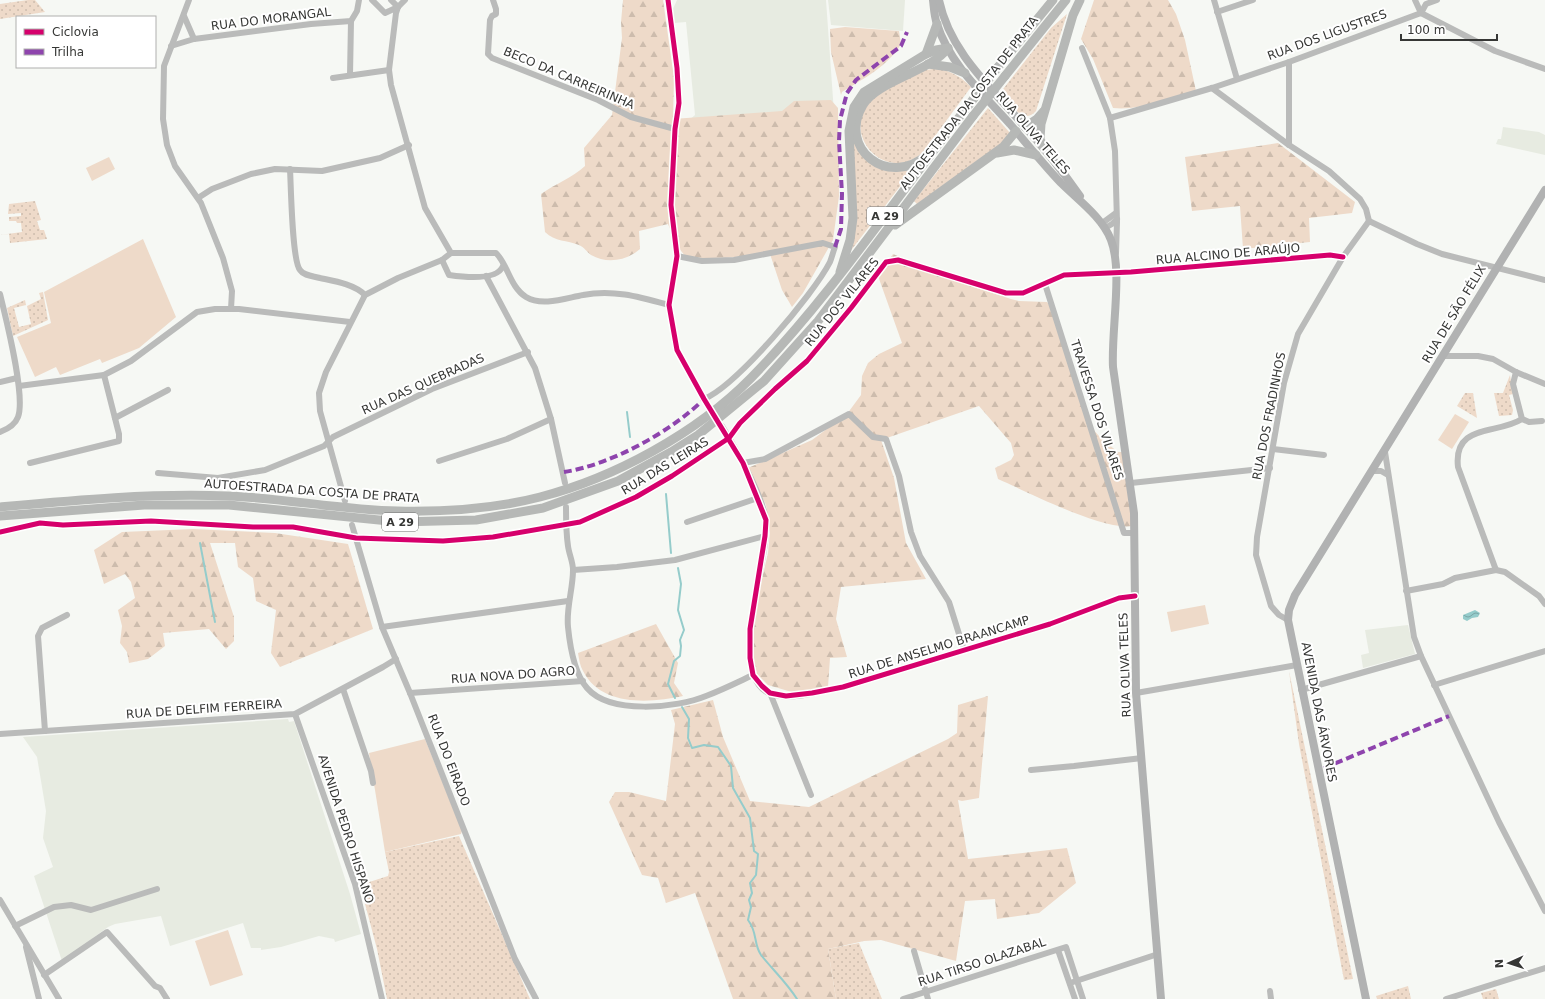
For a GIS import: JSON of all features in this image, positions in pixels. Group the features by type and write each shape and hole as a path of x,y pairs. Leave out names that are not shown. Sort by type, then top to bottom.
{"highway":[{"name":"AUTOESTRADA DA COSTA DE PRATA","path":"0,507 144,495 230,496 398,511 475,509 540,497 613,472 666,444 696,424 750,379 837,280 919,172 932,152 998,67 1053,0"},
{"name":"AUTOESTRADA DA COSTA DE PRATA","path":"0,516 144,505 229,505 399,522 476,520 543,508 618,481 671,452 698,435 764,381 818,321 889,230 904,205 1066,0"},
{"path":"1044,148 1040,133 1045,110 1073,15 1080,0"},
{"path":"926,54 937,24"},
{"path":"837,280 850,240 853,218 849,130 854,107 864,92 926,54 936,50 948,48"},
{"path":"932,152 921,161 910,166 896,168 884,167 874,162 865,153 859,142 856,131 857,119 863,105 870,96 928,64 944,53 948,48"},
{"path":"928,64 950,67 965,74"},
{"path":"889,230 994,154 1003,147 1019,128 1037,119 1045,110"},
{"path":"994,154 1014,150 1036,155"}],"main road":[{"name":"RUA OLIVA TELES","path":"933,0 937,24 948,48 965,74 1005,118 1044,148 1092,213"},
{"name":"RUA OLIVA TELES","path":"939,0 942,12 952,36 961,52 1011,111 1019,128 1036,155 1092,213 1103,226 1111,240 1115,259 1112,346 1113,367 1131,483 1134,533 1136,693 1161,999"},
{"path":"952,36 948,48 961,52"},
{"name":"RUA DE SÃO FÉLIX","path":"1384,452 1545,190"},
{"name":"AVENIDA DAS ÁRVORES","path":"1366,999 1301,690 1288,620 1289,610 1295,595 1384,452"}],"street":[{"path":"189,0 164,66 162,88 163,119 167,145 175,166 198,198 223,258 232,291 231,309"},
{"path":"350,75 351,21 357,11 359,0"},
{"path":"372,0 385,13 398,7 405,0"},
{"path":"391,0 398,7"},
{"name":"BECO DA CARREIRINHA","path":"493,0 496,14 492,16 490,20 488,54 492,58 598,100 631,117 675,129"},
{"path":"668,0 679,103 675,129 671,205 677,243 677,256 669,305 677,350 708,405"},
{"path":"670,8 672,0"},
{"path":"1214,0 1238,79"},
{"path":"1217,12 1253,0"},
{"path":"1414,0 1420,13 1495,50 1545,69"},
{"name":"RUA DOS LIGUSTRES","path":"1110,118 1212,88 1289,62 1420,13 1426,4 1437,0"},
{"path":"398,7 389,70 391,85 409,145 425,208 451,253"},
{"path":"184,16 194,39"},
{"name":"RUA DO MORANGAL","path":"171,46 194,39 311,24 351,21"},
{"name":"RUA OLIVA TELES","path":"1082,48 1110,118 1115,151 1115,259"},
{"path":"1289,62 1289,145"},
{"path":"333,78 389,70"},
{"path":"1212,88 1289,145 1329,172 1360,199 1366,209 1369,221 1442,254 1545,280"},
{"path":"198,198 212,189 250,174 275,169 322,171 380,158 409,145"},
{"path":"290,170 292,232 298,269 304,274 339,282 361,290 365,295"},
{"path":"1103,226 1112,224 1116,216"},
{"name":"RUA DOS FRADINHOS","path":"1288,620 1279,615 1271,606 1256,555 1257,537 1284,383 1298,334 1343,257 1369,221"},
{"path":"677,256 702,261 734,260 823,243 835,247 830,262 796,309 745,367 714,395 704,399"},
{"path":"345,501 320,411 319,393 326,372 365,295 398,278 442,260 451,253 496,253 503,259 503,266 502,270 494,275 450,275 442,260"},
{"name":"RUA ALCINO DE ARAÚJO","path":"1115,272 1330,256 1343,257"},
{"name":"RUA DOS VILARES","path":"729,438 740,423 807,360 851,308 886,262 898,260 1006,293 1023,294 1064,275 1115,272"},
{"path":"503,266 510,272 515,285 524,296 532,300 543,301 585,294 621,292 669,305"},
{"path":"486,276 536,368 551,419 565,483"},
{"name":"TRAVESSA DOS VILARES","path":"1045,284 1124,533 1134,533"},
{"path":"0,294 18,386 18,416 11,426 0,432"},
{"path":"18,386 104,375 131,361 197,312 231,309 350,322"},
{"name":"RUA DAS QUEBRADAS","path":"158,473 218,478 265,470 324,446 333,437 432,389 528,352"},
{"path":"1443,356 1478,356 1493,359 1516,372 1545,384"},
{"path":"1516,372 1513,384 1522,419"},
{"path":"30,463 119,441 119,434 104,375"},
{"path":"0,382 17,378"},
{"path":"115,418 168,390"},
{"path":"744,463 765,459 849,414 873,437 886,439 899,476 911,532 920,556 949,602 964,650"},
{"path":"439,461 507,438 551,419"},
{"path":"1522,419 1529,422 1542,421"},
{"path":"1496,570 1458,467 1457,456 1460,446 1468,436 1478,432 1514,424 1522,419"},
{"path":"722,426 744,463 766,520 765,536 750,629 750,658 754,674 762,686 770,693 811,795"},
{"name":"RUA DAS LEIRAS","path":"0,532 40,523 63,525 151,521 253,527 294,527 356,538 466,540 580,522 636,497 672,476 729,438"},
{"path":"1273,449 1324,455"},
{"path":"1384,452 1414,637 1434,685 1499,822 1545,911"},
{"path":"1131,483 1270,468"},
{"path":"1372,471 1381,471 1388,475"},
{"path":"687,522 758,498"},
{"name":"RUA NOVA DO AGRO","path":"410,692 583,681 574,661 568,629 568,601 573,570 566,525 566,507"},
{"name":"RUA DO EIRADO","path":"352,525 382,627 410,692 515,958 536,999"},
{"path":"573,570 618,567 675,560 765,536"},
{"path":"1406,591 1443,584 1454,578 1496,570 1505,572 1540,596 1545,604"},
{"name":"RUA DE ANSELMO BRAANCAMP","path":"770,693 786,696 843,687 1050,624 1119,598 1135,596"},
{"path":"382,627 568,601"},
{"path":"45,731 38,636 42,628 67,615"},
{"path":"1434,685 1545,651"},
{"path":"1301,690 1421,656"},
{"name":"RUA DE DELFIM FERREIRA","path":"0,734 295,714 396,659"},
{"path":"1136,693 1297,665"},
{"path":"583,681 588,689 606,699 618,704 644,707 680,703 705,697 754,674"},
{"path":"343,689 371,771 373,783"},
{"name":"AVENIDA PEDRO HISPANO","path":"295,714 355,884 382,999"},
{"path":"1031,770 1142,758"},
{"path":"15,926 54,907 72,905 91,910 157,889"},
{"path":"0,900 59,999"},
{"path":"0,915 7,912"},
{"path":"44,974 107,932 155,986 160,988 167,999"},
{"path":"25,942 38,999"},
{"path":"1058,950 1066,947 1083,999"},
{"name":"RUA TIRSO OLAZABAL","path":"903,999 1058,950 1075,999"},
{"path":"914,952 928,999"},
{"path":"1070,983 1158,954"},
{"path":"32,973 41,968"},
{"path":"1446,999 1545,968"},
{"path":"1270,991 1271,999"}],"shaded area":[{"path":"677,0 826,0 835,127 687,122 695,115 686,22 674,23 673,9"},
{"path":"828,0 905,0 903,31 831,25"},
{"path":"1503,127 1539,132 1545,135 1545,155 1496,144 1498,139 1501,139"},
{"path":"1408,625 1415,654 1363,668 1361,655 1369,653 1365,630"},
{"path":"288,719 289,722 294,721 350,894 361,934 335,942 334,939 319,936 281,947 261,950 261,948 251,948 243,923 170,946 161,916 115,924 108,927 62,961 34,876 53,867 43,838 46,811 37,757 23,737"}],"green space":[{"path":"35,0 45,12 0,19 0,4"},
{"path":"623,0 663,0 674,78 673,119 782,111 794,101 831,100 838,108 839,196 833,240 803,293 792,307 782,290 769,251 728,258 686,257 677,246 668,224 639,231 640,249 635,253 623,259 603,260 591,255 584,248 575,243 553,238 545,232 541,194 575,174 585,166 584,148 612,115 622,38 621,22"},
{"path":"1094,0 1168,0 1176,14 1185,40 1196,91 1144,106 1134,108 1113,108 1093,59 1081,39"},
{"path":"1067,14 1036,111 1031,115 1022,115 1012,107 1000,93 1051,28"},
{"path":"845,27 899,31 901,44 896,52 882,65 842,92 841,95 831,52 830,29"},
{"path":"925,70 944,70 954,74 971,87 924,151 909,161 895,163 881,159 870,151 863,139 860,125 864,111 879,94"},
{"path":"988,108 1010,133 1006,140 917,204 914,201"},
{"path":"853,134 867,158 877,167 883,170 906,170 911,172 849,253"},
{"path":"1278,143 1355,202 1352,213 1309,218 1310,242 1243,249 1240,206 1192,211 1185,157"},
{"path":"109,157 115,169 92,181 86,168"},
{"path":"35,201 41,220 37,221 40,230 44,230 47,239 10,243 9,234 0,235 22,232 21,223 9,221 9,217 21,216 21,213 8,214 9,204"},
{"path":"143,239 176,317 139,348 102,363 100,359 60,375 56,367 35,377 17,337 51,323 44,292"},
{"path":"893,254 958,282 1011,299 1019,301 1047,302 1054,311 1091,426 1097,434 1118,452 1123,452 1132,526 1119,526 1103,523 1085,517 998,479 995,468 1011,460 1014,455 1011,443 979,406 881,440 894,478 906,543 926,579 841,587 836,619 847,657 830,658 828,687 795,693 768,685 757,674 753,658 753,618 768,553 770,532 766,505 748,468 812,440 847,414 861,395 862,376 868,363 879,354 902,343 878,276"},
{"path":"43,292 48,320 13,336 7,308 25,300 26,305 14,308 19,327 31,324 27,306 41,299 39,293"},
{"path":"1510,375 1513,394 1509,395 1513,410 1512,415 1499,416 1494,393 1503,393"},
{"path":"1465,393 1473,393 1477,418 1457,406"},
{"path":"1455,414 1469,422 1452,449 1438,440"},
{"path":"193,529 275,533 348,544 373,629 280,667 271,653 276,610 256,601 253,578 238,567 235,543 210,543 234,617 234,641 226,649 209,629 163,633 165,646 148,659 129,663 127,652 120,643 122,626 118,610 135,598 131,582 125,574 104,584 94,550 122,532"},
{"path":"1205,605 1209,624 1171,632 1167,612"},
{"path":"656,624 678,663 674,683 683,696 656,700 628,700 614,697 591,683 582,669 578,653"},
{"path":"1289,671 1353,979 1344,980 1299,744"},
{"path":"988,696 979,798 962,801 958,800 968,859 1067,848 1076,883 1039,913 997,919 995,899 965,901 956,961 881,940 864,941 828,949 836,999 733,999 695,893 666,903 658,878 642,875 609,802 615,792 629,792 666,801 675,724 671,710 713,700 723,737 750,801 809,807 948,739 957,733 958,705"},
{"path":"425,739 462,831 461,834 385,852 369,753"},
{"path":"459,836 530,999 387,999 377,949 360,885 388,876 389,872 385,852"},
{"path":"228,930 243,975 210,986 195,941"},
{"path":"859,943 882,999 836,999 828,949"},
{"path":"1408,986 1411,999 1377,999 1376,996"},
{"path":"1496,989 1499,999 1483,999 1481,993"}],"water":[{"path":"1475,610 1480,613 1478,617 1467,621 1463,619 1463,615"}],"waterway":[{"path":"627,412 630,437"},
{"path":"666,494 671,553"},
{"path":"200,543 215,622"},
{"path":"675,698 668,684 674,661 680,656 680,640 684,630 678,610 681,584 678,568"},
{"path":"682,707 689,719 688,738 692,748 704,745 718,747 731,766 733,788 750,818 754,851 758,854 756,875 750,883 752,893 749,900 751,907 748,920 753,929 761,955 797,999"}],"marked path":[{"path":"835,247 841,229 842,194 839,141 840,120 847,93 856,80 901,46 907,32"},
{"path":"564,472 582,468 620,455 657,435 675,423 704,399"},
{"path":"1324,768 1449,716"}],"cycle path":[{"path":"668,0 677,68 679,103 675,129 671,205 677,256 669,305 677,350 704,399 743,463 766,520 765,536 750,629 750,658 753,675 770,693 786,696 843,687 1050,624 1119,598 1135,596"},
{"path":"0,532 40,523 63,525 151,521 253,527 293,527 356,538 443,541 493,537 580,522 636,497 672,476 729,438 740,423 807,361 851,308 886,262 898,260 1006,293 1023,293 1064,275 1131,272 1330,255 1343,257"}]}
